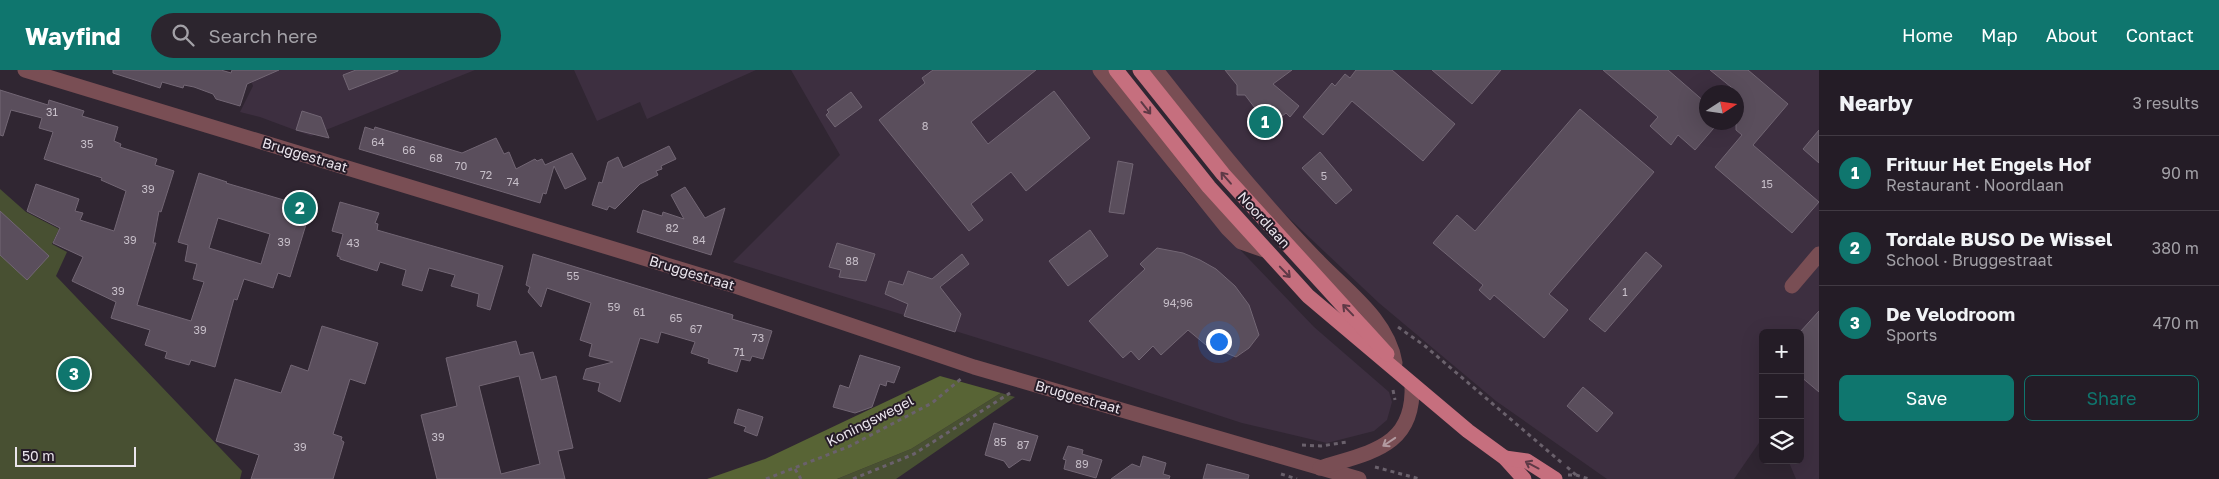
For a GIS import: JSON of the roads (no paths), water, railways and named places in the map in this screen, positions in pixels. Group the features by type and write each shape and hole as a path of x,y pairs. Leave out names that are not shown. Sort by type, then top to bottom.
{"main road":[{"name":"Noordlaan","path":"1116,70 1209,187 1264,250 1323,310 1468,431 1505,458 1524,479"},
{"name":"Noordlaan","path":"1140,70 1223,174 1412,384"},
{"name":"Noordlaan","path":"1505,458 1527,461 1555,479"}],"street":[{"name":"Bruggestraat","path":"25,70 729,284 974,367 1359,479"},
{"name":"Noordlaan","path":"1100,70 1228,228 1241,242 1264,250"},
{"name":"Noordlaan","path":"1156,70 1269,208 1372,314 1388,336 1395,363"},
{"path":"1792,286 1819,254"},
{"path":"1320,468 1381,447 1398,436 1409,419 1412,384"}],"place":[{"name":"Frituur Het Engels Hof","path":"1265,122"},
{"name":"Tordale BUSO De Wissel","path":"300,208"},
{"name":"De Velodroom","path":"74,374"}]}
